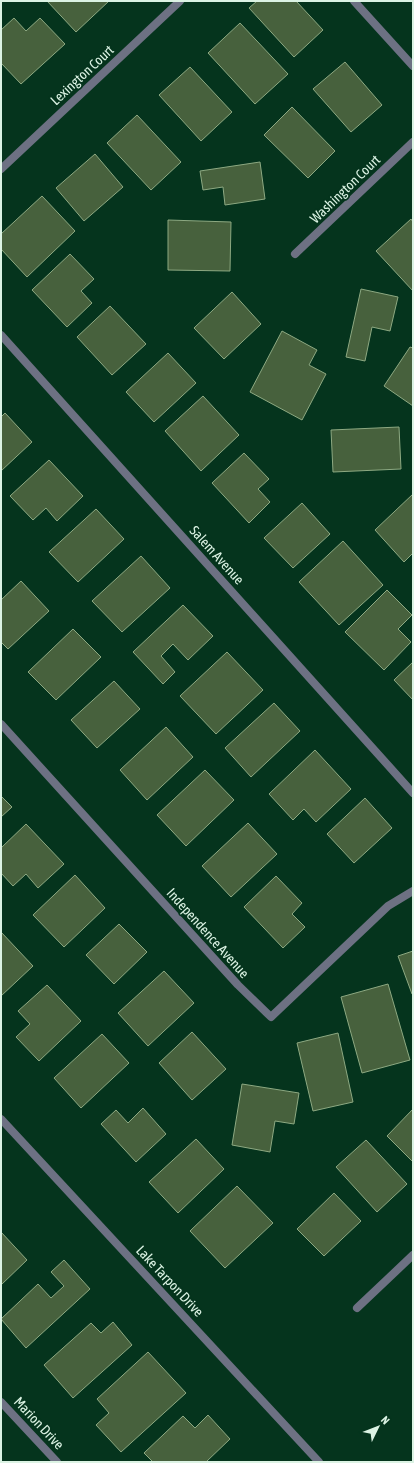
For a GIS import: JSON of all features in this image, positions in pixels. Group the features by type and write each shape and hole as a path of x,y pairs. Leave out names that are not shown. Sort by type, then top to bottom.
{"street":[{"name":"Lexington Court","path":"1,169 180,1"},
{"path":"354,1 413,66"},
{"name":"Washington Court","path":"295,254 413,142"},
{"name":"Salem Avenue","path":"1,335 413,792"},
{"name":"Independence Avenue","path":"1,724 238,985 271,1017 388,906 413,891"},
{"name":"Lake Tarpon Drive","path":"1,1119 319,1462"},
{"path":"357,1308 413,1255"},
{"name":"Marion Drive","path":"1,1402 57,1462"}],"building":[{"path":"47,1 109,1 76,32"},
{"path":"257,1 296,1 323,30 294,57 249,8"},
{"path":"14,18 26,31 40,18 65,44 21,84 1,63 1,30"},
{"path":"240,23 288,74 255,104 208,53"},
{"path":"345,62 382,105 351,132 313,89"},
{"path":"190,67 232,112 201,141 159,95"},
{"path":"292,107 335,151 308,178 264,135"},
{"path":"137,115 181,162 151,190 107,143"},
{"path":"95,154 123,187 84,221 56,188"},
{"path":"260,162 265,199 225,205 223,187 203,190 200,171"},
{"path":"42,196 75,231 27,277 1,249 1,234"},
{"path":"411,219 413,222 413,291 376,251"},
{"path":"168,220 231,222 230,271 168,270"},
{"path":"70,254 94,279 81,291 92,303 67,327 32,290"},
{"path":"361,289 398,297 390,331 372,327 365,361 346,357"},
{"path":"232,292 261,324 224,359 194,328"},
{"path":"110,306 146,344 112,375 77,337"},
{"path":"282,331 317,350 309,365 326,374 302,420 250,392"},
{"path":"410,347 413,348 413,406 384,386"},
{"path":"168,353 196,383 154,422 126,392"},
{"path":"203,396 239,435 201,471 165,431"},
{"path":"5,413 32,442 1,471 1,417"},
{"path":"399,427 401,469 333,472 331,430"},
{"path":"244,453 269,479 258,489 270,502 249,523 212,483"},
{"path":"49,460 83,496 57,521 46,508 33,520 10,496"},
{"path":"413,494 413,553 404,562 375,530"},
{"path":"302,503 330,534 293,568 264,538"},
{"path":"96,509 124,539 78,582 49,552"},
{"path":"343,541 383,585 339,625 299,582"},
{"path":"141,556 170,588 122,632 92,601"},
{"path":"21,581 49,611 8,649 1,642 1,600"},
{"path":"387,590 412,615 398,629 411,642 384,670 345,632"},
{"path":"183,605 213,636 188,660 173,644 161,656 175,672 163,684 133,652"},
{"path":"73,629 101,657 56,700 28,672"},
{"path":"227,652 263,690 216,734 180,696"},
{"path":"413,662 413,700 394,680"},
{"path":"114,681 140,709 97,748 71,720"},
{"path":"274,703 300,731 251,777 225,748"},
{"path":"166,727 193,757 147,800 120,770"},
{"path":"315,750 351,789 316,822 304,809 293,820 269,794"},
{"path":"205,770 234,800 186,846 157,815"},
{"path":"1,796 12,807 1,817"},
{"path":"365,798 392,828 354,863 327,834"},
{"path":"248,823 277,854 231,897 202,866"},
{"path":"26,824 64,864 38,888 26,874 13,886 1,873 1,848"},
{"path":"75,875 105,908 64,947 33,915"},
{"path":"276,876 302,903 292,914 305,927 283,948 244,907"},
{"path":"119,924 147,952 114,984 86,955"},
{"path":"1,932 33,966 1,996"},
{"path":"413,951 413,994 412,994 398,956"},
{"path":"164,971 194,1003 148,1046 118,1013"},
{"path":"388,984 410,1060 362,1073 341,997"},
{"path":"47,985 81,1021 39,1061 16,1037 30,1024 18,1011"},
{"path":"192,1032 226,1069 192,1100 159,1063"},
{"path":"338,1033 353,1102 313,1111 297,1043"},
{"path":"102,1034 129,1063 81,1108 54,1078"},
{"path":"242,1084 299,1093 294,1124 275,1121 270,1152 232,1145"},
{"path":"143,1108 166,1134 136,1162 101,1124 116,1110 128,1123"},
{"path":"413,1109 413,1162 387,1136"},
{"path":"196,1139 224,1169 178,1213 149,1182"},
{"path":"366,1140 407,1184 377,1212 336,1167"},
{"path":"237,1186 273,1223 225,1268 190,1231"},
{"path":"334,1193 361,1221 324,1256 297,1229"},
{"path":"1,1232 27,1260 1,1285"},
{"path":"64,1260 90,1289 26,1348 1,1319 38,1284 51,1298 64,1286 51,1272"},
{"path":"113,1322 132,1345 73,1398 44,1365 91,1323 101,1333"},
{"path":"148,1352 186,1393 121,1452 96,1425 109,1413 97,1399"},
{"path":"208,1415 230,1439 206,1462 153,1462 144,1453 183,1416 195,1428"}]}
